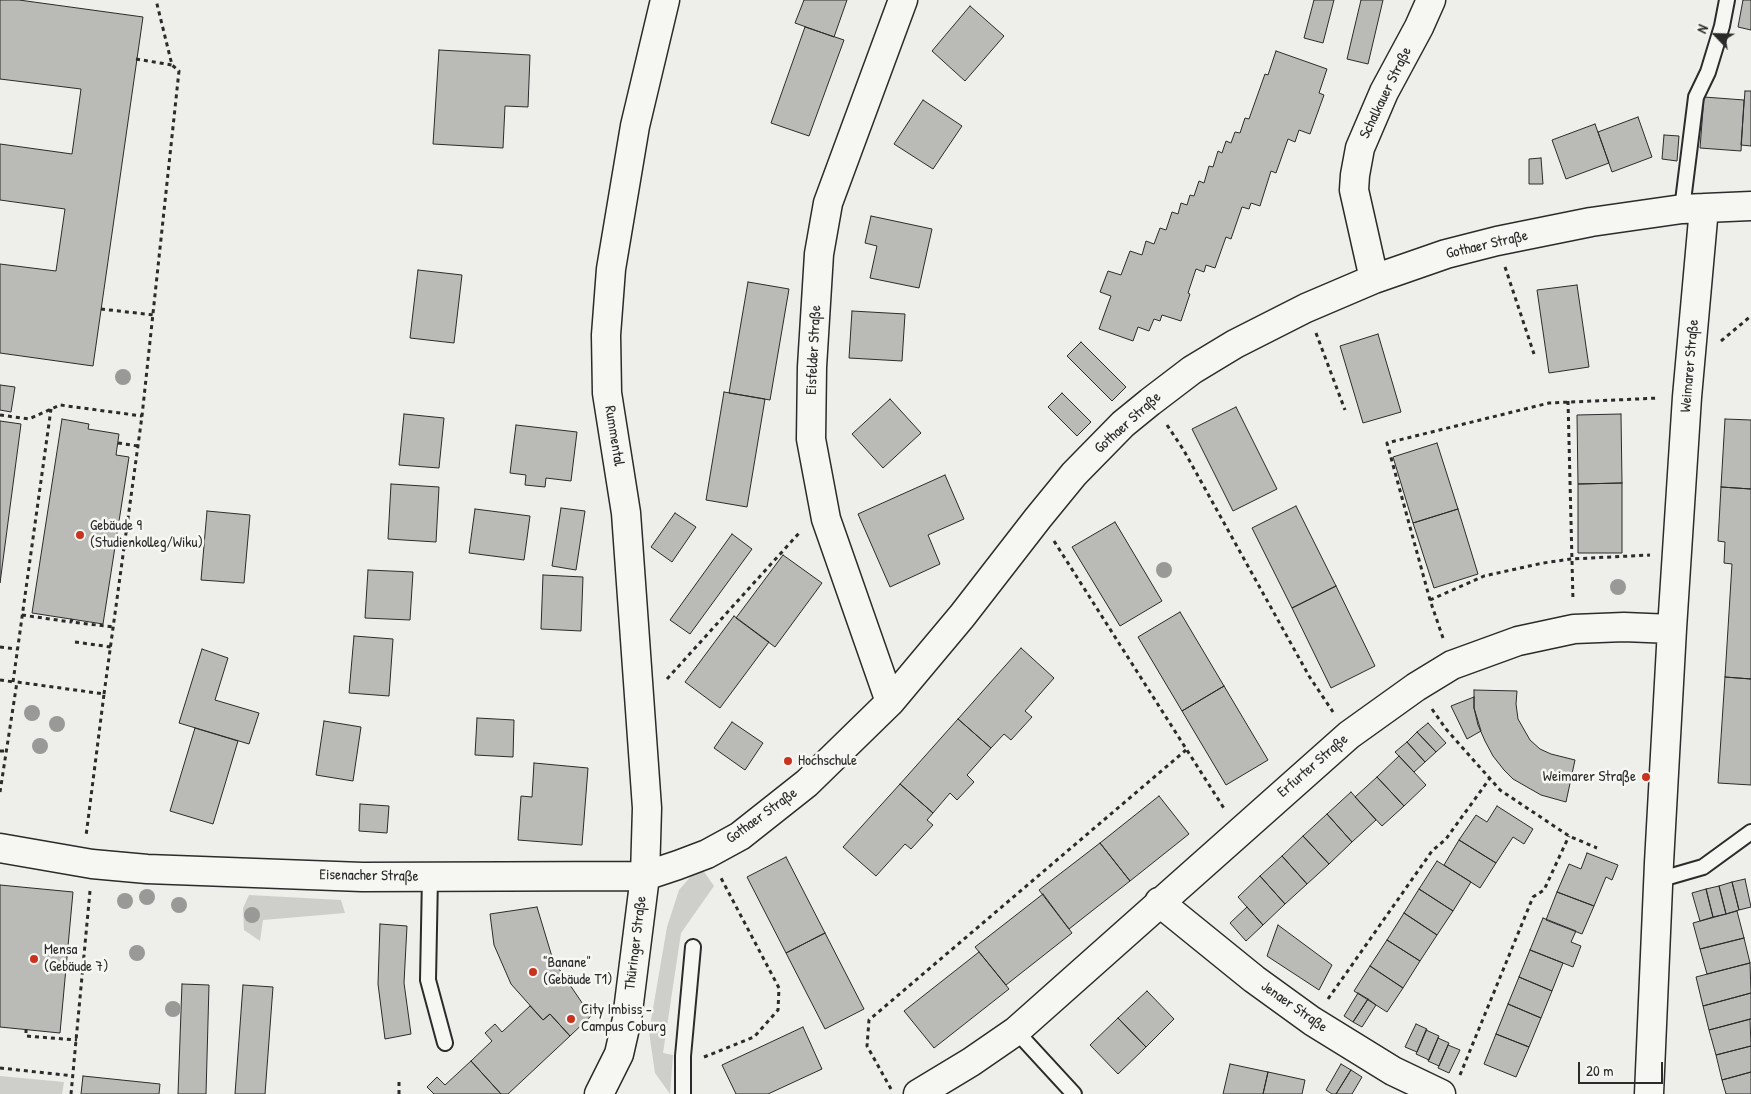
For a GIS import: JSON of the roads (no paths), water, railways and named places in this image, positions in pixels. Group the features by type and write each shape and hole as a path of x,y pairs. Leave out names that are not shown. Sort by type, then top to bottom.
{"street":[{"name":"Rummental","path":"645,876 647,808 626,513 607,393 606,335 611,270 635,126 665,0"},
{"name":"Eisfelder Straße","path":"890,702 826,519 811,439 812,367 819,254 828,203 903,0"},
{"name":"Schalkauer Straße","path":"1374,279 1354,190 1360,148 1384,92 1419,27 1431,0"},
{"name":"Gothaer Straße","path":"645,876 707,854 740,836 807,783 890,702 962,616 1074,474 1123,424 1192,370 1236,344 1306,308 1374,279 1446,254 1497,241 1592,222 1693,209 1751,206"},
{"name":"Weimarer Straße","path":"1649,1094 1658,880 1672,630 1688,398 1693,209"},
{"name":"Erfurter Straße","path":"918,1094 971,1062 1016,1031 1349,735 1416,687 1452,665 1518,640 1574,629 1624,626 1672,630"},
{"name":"Eisenacher Straße","path":"0,848 89,853 147,869 362,877 645,876"},
{"name":"Thüringer Straße","path":"605,1092 627,1019 645,876"},
{"name":"Jenaer Straße","path":"1159,902 1254,979 1312,1021 1393,1071 1450,1085"}],"lane":[{"path":"1693,209 1696,97 1708,72 1722,26 1727,0"},
{"path":"1658,880 1702,867 1751,832"},
{"path":"430,877 428,980 445,1044"},
{"path":"683,1094 683,1065 692,947"},
{"path":"1016,1031 1074,1094"}],"place":[{"name":"Gebäude 9 (Studienkolleg/Wiku)","path":"80,535"},
{"name":"Hochschule","path":"788,761"},
{"name":"Weimarer Straße","path":"1646,777"},
{"name":"Mensa (Gebäude 7)","path":"34,959"},
{"name":"\"Banane\" (Gebäude T1)","path":"533,972"},
{"name":"City Imbiss - Campus Coburg","path":"571,1019"}]}
